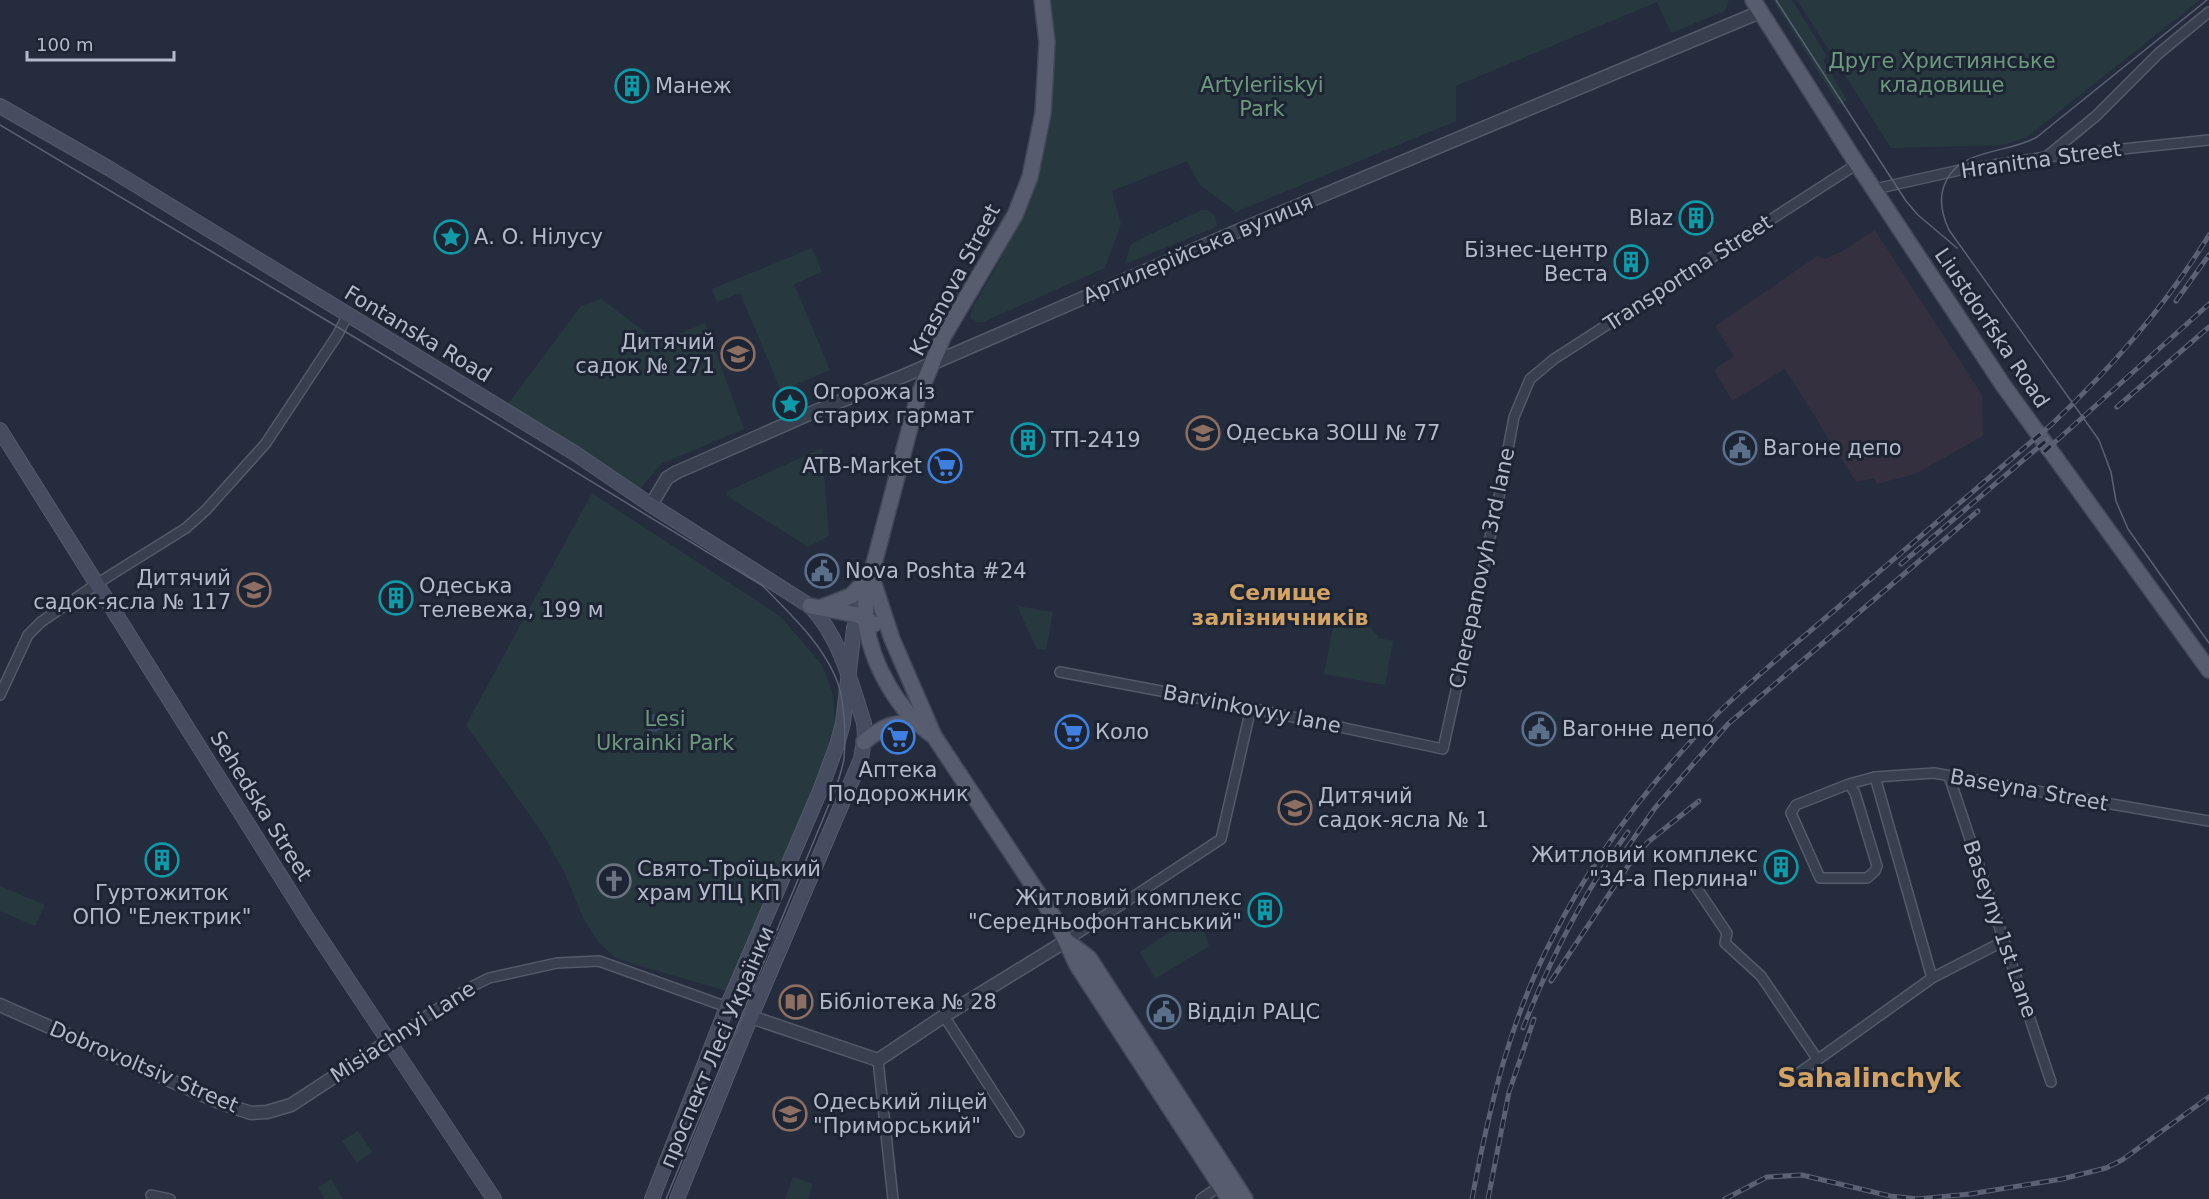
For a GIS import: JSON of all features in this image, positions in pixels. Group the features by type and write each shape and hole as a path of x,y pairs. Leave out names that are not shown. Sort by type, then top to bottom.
{"main road":[{"name":"Krasnova Street","path":"934,736 918,724 895,694 876,659 862,617 918,397 943,338 1015,215 1030,177 1043,113 1047,42 1042,0"},
{"name":"Liustdorfska Road","path":"1757,6 1857,164 2003,385 2209,670"},
{"name":"Fontanska Road","path":"0,106 110,169 576,454 651,506 814,607"},
{"name":"Sehedska Street","path":"0,430 308,920 494,1199"},
{"path":"814,607 851,596 871,575 892,639 934,736 1057,922 1077,965 1225,1192"},
{"path":"814,607 862,617 892,639"},
{"name":"проспект Лесі Українки","path":"677,1199 751,1017 854,777 864,742 864,723 848,676 831,632 814,607"},
{"name":"проспект Лесі Українки","path":"652,1199 727,1007 817,799 838,742 843,723 848,676 862,617"},
{"path":"838,742 855,736 864,742 878,730 892,724 918,724"},
{"path":"1066,941 1089,958 1245,1199"}],"street":[{"name":"Артилерійська вулиця","path":"651,506 668,478 677,472 1757,6"},
{"path":"2046,157 2096,116 2158,54 2209,12"},
{"name":"Hranitna Street","path":"1875,189 1952,172 2046,157 2209,140"},
{"name":"Transportna Street","path":"1524,388 1537,372 1554,359 1857,164"},
{"path":"0,695 28,635 41,622 186,528 206,510 266,443 338,334 347,316"},
{"name":"Cherepanovyh 3rd lane","path":"1443,749 1499,497 1514,417 1524,388"},
{"name":"Barvinkovyy lane","path":"1060,672 1251,708 1443,749"},
{"path":"878,1060 944,1016 1066,941 1221,838 1251,708"},
{"name":"Baseyna Street","path":"1849,784 1855,793 1877,866 1867,878 1821,878 1791,813 1792,808 1849,784 1875,777 1934,773 2209,820"},
{"name":"Baseyny 1st Lane","path":"1949,776 2051,1082"},
{"path":"1875,777 1932,978"},
{"path":"1694,884 1727,933 1725,943 1761,976 1818,1060"},
{"path":"1799,1073 1932,978 2004,941"},
{"name":"Misiachnyi Lane","path":"291,1105 489,978 558,963 599,961 727,1007"},
{"name":"Dobrovoltsiv Street","path":"0,1005 221,1103 251,1113 267,1112 291,1105"},
{"path":"944,1016 1019,1132"},
{"path":"751,1017 878,1060"},
{"path":"878,1060 893,1199"},
{"path":"1201,1199 1225,1192"},
{"path":"151,1195 170,1199"}],"shaded area":[{"path":"1875,230 1982,395 1983,436 1915,474 1877,484 1874,478 1856,482 1785,369 1732,401 1714,370 1734,356 1715,326 1817,256 1825,259"}],"green space":[{"name":"Artyleriiskyi Park","path":"1047,0 1729,0 1725,11 1671,33 1657,2 1456,86 1456,121 1236,212 1199,184 1187,161 1112,191 1121,224 1105,268 983,322 977,322 970,318 972,309 1026,206 1043,152 1051,81"},
{"path":"1773,0 1792,0 1827,56 1823,60 1847,100 1839,105"},
{"name":"Друге Християнське кладовище","path":"1797,0 2200,0 2027,137 2003,145 1891,148"},
{"path":"1202,210 1207,210 1215,216 1217,225 1214,228 1125,264 1130,246 1134,242"},
{"path":"812,248 822,272 794,284 830,370 781,391 740,293 717,302 712,289"},
{"path":"601,299 659,342 705,323 744,429 661,464 637,492 504,409 581,306"},
{"path":"822,448 829,536 808,547 726,495 728,491"},
{"name":"Lesi Ukrainki Park","path":"592,493 781,617 822,665 832,691 835,720 824,762 736,975 727,991 615,957 598,942 582,915 565,874 543,834 466,725"},
{"path":"1017,606 1053,612 1046,650 1037,649"},
{"path":"1334,621 1371,628 1379,638 1393,641 1385,685 1324,674"},
{"path":"0,886 45,905 35,926 0,911"},
{"path":"1194,916 1209,946 1155,979 1140,952"},
{"path":"358,1131 372,1152 357,1163 342,1141"},
{"path":"793,1177 813,1184 808,1199 785,1199"},
{"path":"331,1179 343,1199 325,1199 318,1187"}],"water":[{"path":"650,714 658,714 663,719 661,730 650,732 645,727 645,719"}],"tram line":[{"path":"1776,0 1906,201 1918,215 1957,248"},
{"path":"2207,0 2037,137 2025,143 1983,154 1958,166 1949,175 1941,199 1943,215 1949,230 2099,440 2111,472 2116,501 2128,529 2209,643"},
{"path":"0,125 763,586 803,628 829,663 841,695 844,717 844,758 837,785 666,1199"}],"railway":[{"path":"1472,1199 1494,1098 1525,1000 1538,968 1569,907 1625,820 1668,766 1730,701 2052,424 2074,402 2137,335 2174,287 2209,235"},
{"path":"2176,301 2209,255"},
{"path":"2044,452 2209,304"},
{"path":"2117,407 2209,327"},
{"path":"1901,564 2047,440"},
{"path":"1627,848 1655,808 1728,724 1978,511"},
{"path":"1551,981 1632,860 1648,842 1699,801"},
{"path":"1523,1028 1569,927 1597,878 1628,832"},
{"path":"1488,1199 1509,1092 1534,1019"},
{"path":"1725,1199 1767,1177 1802,1175 1890,1196 1918,1199 1970,1194 2062,1179 2106,1168 2122,1160 2209,1097"}],"place":[{"name":"Манеж","path":"632,86"},
{"name":"Blaz","path":"1696,218"},
{"name":"А. О. Нілусу","path":"451,237"},
{"name":"Бізнес-центр Веста","path":"1631,262"},
{"name":"Дитячий садок № 271","path":"738,354"},
{"name":"Огорожа із старих гармат","path":"790,404"},
{"name":"Одеська ЗОШ № 77","path":"1203,433"},
{"name":"ТП-2419","path":"1028,440"},
{"name":"Вагоне депо","path":"1740,448"},
{"name":"ATB-Market","path":"945,466"},
{"name":"Nova Poshta #24","path":"822,571"},
{"name":"Дитячий садок-ясла № 117","path":"254,590"},
{"name":"Одеська телевежа, 199 м","path":"396,598"},
{"name":"Вагонне депо","path":"1539,729"},
{"name":"Коло","path":"1072,732"},
{"name":"Аптека Подорожник","path":"898,737"},
{"name":"Дитячий садок-ясла № 1","path":"1295,808"},
{"name":"Гуртожиток ОПО \"Електрик\"","path":"162,860"},
{"name":"Житловий комплекс \"34-а Перлина\"","path":"1781,867"},
{"name":"Свято-Троїцький храм УПЦ КП","path":"614,881"},
{"name":"Житловий комплекс \"Середньофонтанський\"","path":"1265,910"},
{"name":"Бібліотека № 28","path":"796,1002"},
{"name":"Відділ РАЦС","path":"1164,1012"},
{"name":"Одеський ліцей \"Приморський\"","path":"790,1114"}],"district":[{"name":"Селище залізничників","path":"1280,604"},
{"name":"Sahalinchyk","path":"1869,1077"}]}
